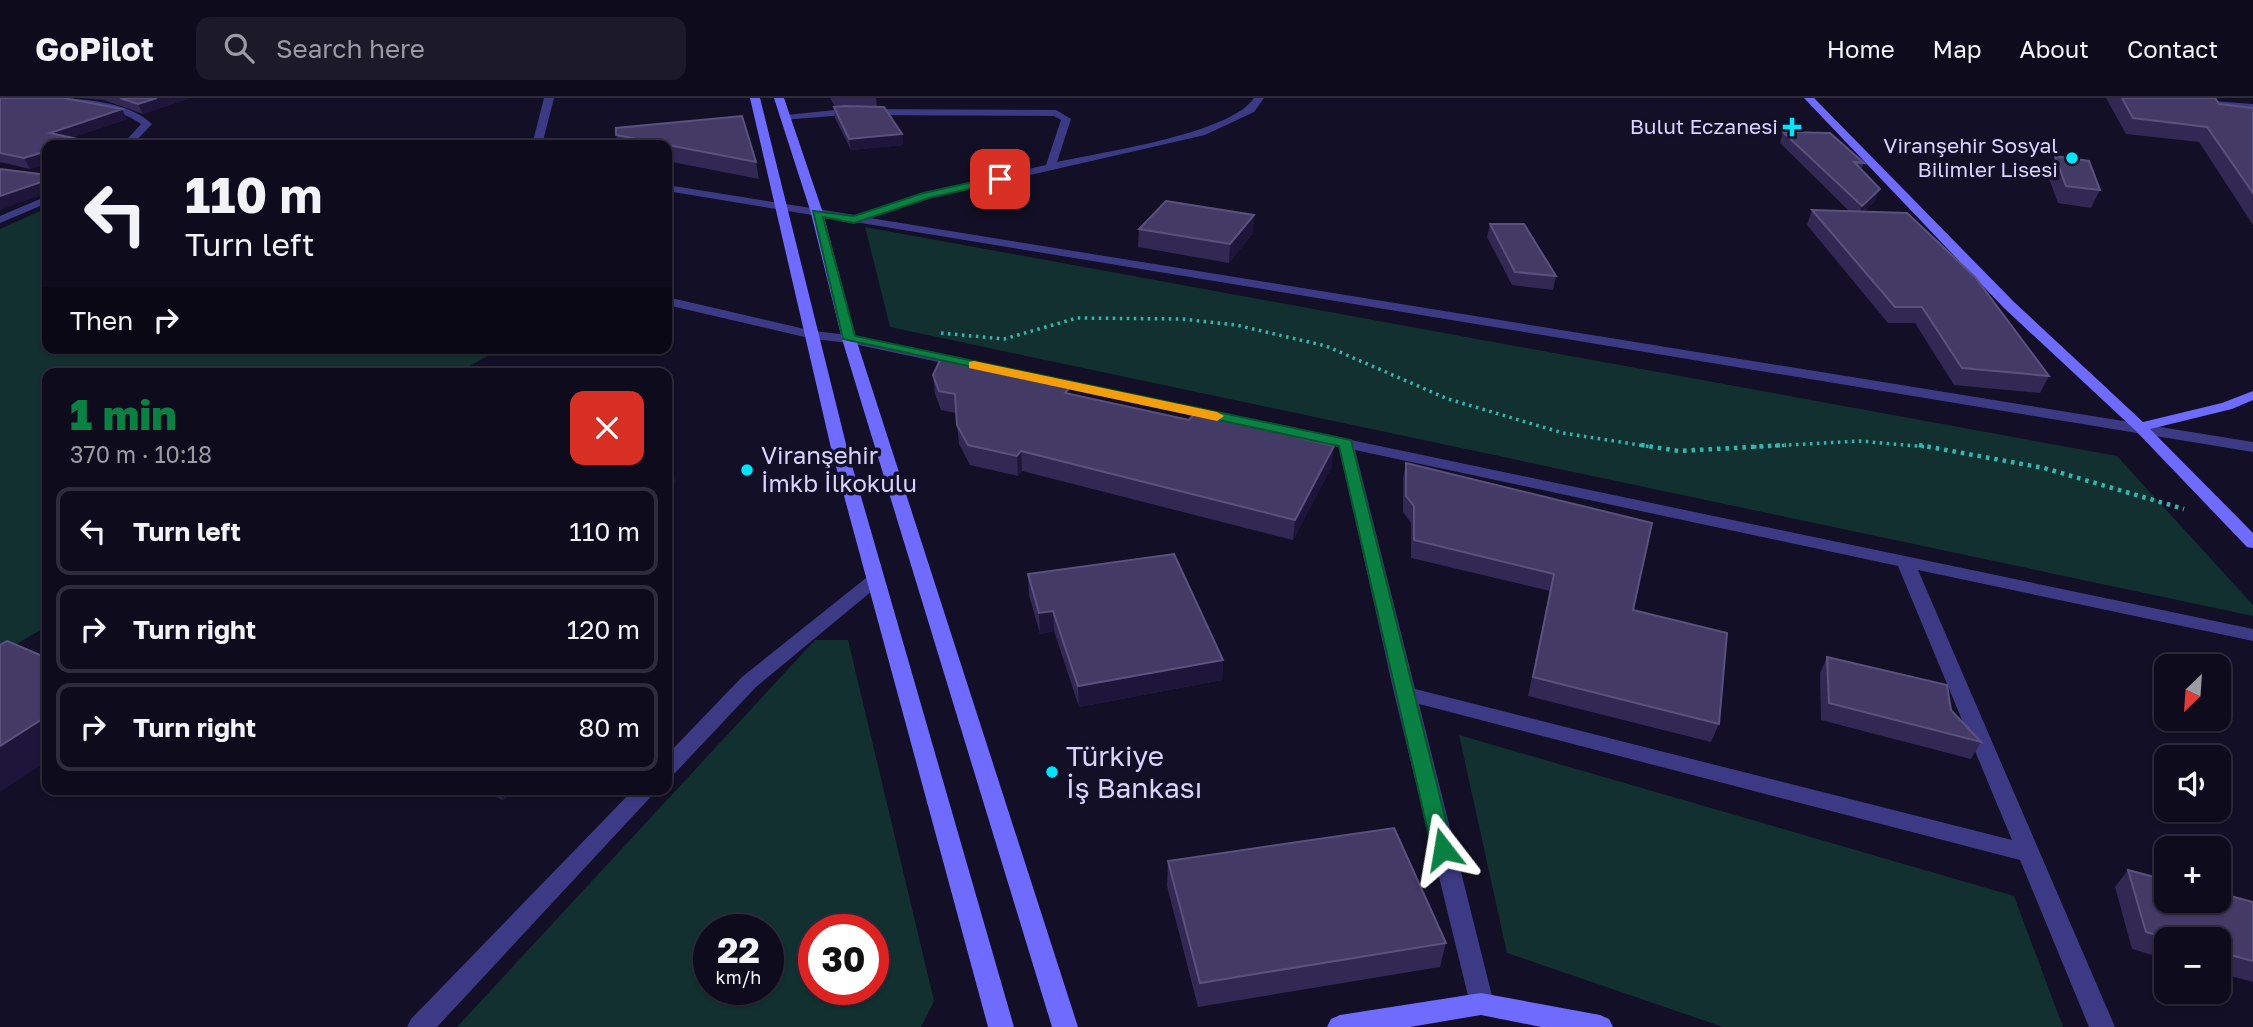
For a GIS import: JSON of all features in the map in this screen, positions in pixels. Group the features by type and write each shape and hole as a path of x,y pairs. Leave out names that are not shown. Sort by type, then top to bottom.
{"street":[{"path":"53,98 117,111 144,120 147,124 133,140"},
{"path":"538,140 549,98"},
{"path":"755,98 778,207 813,335 872,582 1001,1027"},
{"path":"779,98 817,213 849,339 1065,1027"},
{"path":"854,219 926,195 1202,133 1251,110 1259,98"},
{"path":"1809,98 2009,304 2140,427 2253,543"},
{"path":"2178,98 2253,107"},
{"path":"786,118 857,112 1056,113 1066,118 1050,168"},
{"path":"672,189 2253,447"},
{"path":"0,220 42,201"},
{"path":"672,302 813,335 849,339 2253,635"},
{"path":"2140,427 2227,406 2253,394"},
{"path":"1346,443 1404,693 1481,1004"},
{"path":"1905,561 2102,1027"},
{"path":"672,763 749,682 872,582"},
{"path":"1404,693 2027,853"},
{"path":"420,1027 641,795"},
{"path":"1339,1027 1481,1004 1600,1027"}],"path":[{"path":"933,334 1004,339 1077,317 1182,319 1236,325 1326,346 1448,399 1563,433 1679,450 1859,441 1913,444 2044,468 2119,488 2236,526"}],"green space":[{"path":"42,210 42,354 491,354 467,368 42,368 42,629 0,654 0,229"},
{"path":"865,227 2117,456 2253,605 2253,616 890,327"},
{"path":"815,640 848,640 934,1001 921,1027 457,1027"},
{"path":"1459,735 2014,896 2063,1027 1723,1027 1507,953"}],"building":[{"path":"0,98 64,98 122,109 50,133 82,140 42,140 42,153 24,158 0,153"},
{"path":"120,98 157,98 138,104"},
{"path":"2122,98 2215,98 2219,104 2253,108 2253,193 2207,127 2133,118"},
{"path":"834,107 884,107 902,134 849,139"},
{"path":"742,116 756,162 672,146 672,140 642,140 616,135 616,128"},
{"path":"1783,132 1830,133 1864,163 1854,162 1880,189 1862,206"},
{"path":"2055,156 2089,161 2100,190 2066,186"},
{"path":"0,169 42,174 42,182 0,196"},
{"path":"1166,201 1254,215 1230,244 1139,229"},
{"path":"1812,210 1907,213 1975,277 2049,376 1962,368 1922,307 1895,307"},
{"path":"1490,224 1524,224 1556,276 1515,272"},
{"path":"941,358 1071,386 1065,393 1189,420 1195,413 1334,446 1295,520 1021,451 1017,456 968,445 957,425 955,394 939,391 933,375"},
{"path":"1406,463 1652,523 1633,610 1727,633 1719,724 1533,677 1554,574 1414,540 1414,506 1406,496"},
{"path":"1174,554 1223,660 1078,686 1053,611 1039,613 1028,574"},
{"path":"7,641 42,656 42,719 0,746 0,645"},
{"path":"1827,657 1947,685 1951,710 1981,742 1829,703"},
{"path":"1394,828 1446,943 1200,983 1168,861"},
{"path":"2128,870 2154,877 2154,913 2231,913 2231,896 2253,902 2253,961 2231,955 2231,927 2154,927 2154,934 2146,932"}],"slow traffic":[{"path":"974,365 1217,416"}],"place":[{"name":"Bulut Eczanesi","path":"1792,127"},
{"name":"Viranşehir Sosyal Bilimler Lisesi","path":"2072,158"},
{"name":"Viranşehir İmkb İlkokulu","path":"747,470"},
{"name":"Türkiye İş Bankası","path":"1052,772"}],"route":[{"path":"1000,179 926,195 854,219 817,213 849,339 1346,443 1443,849"}]}
